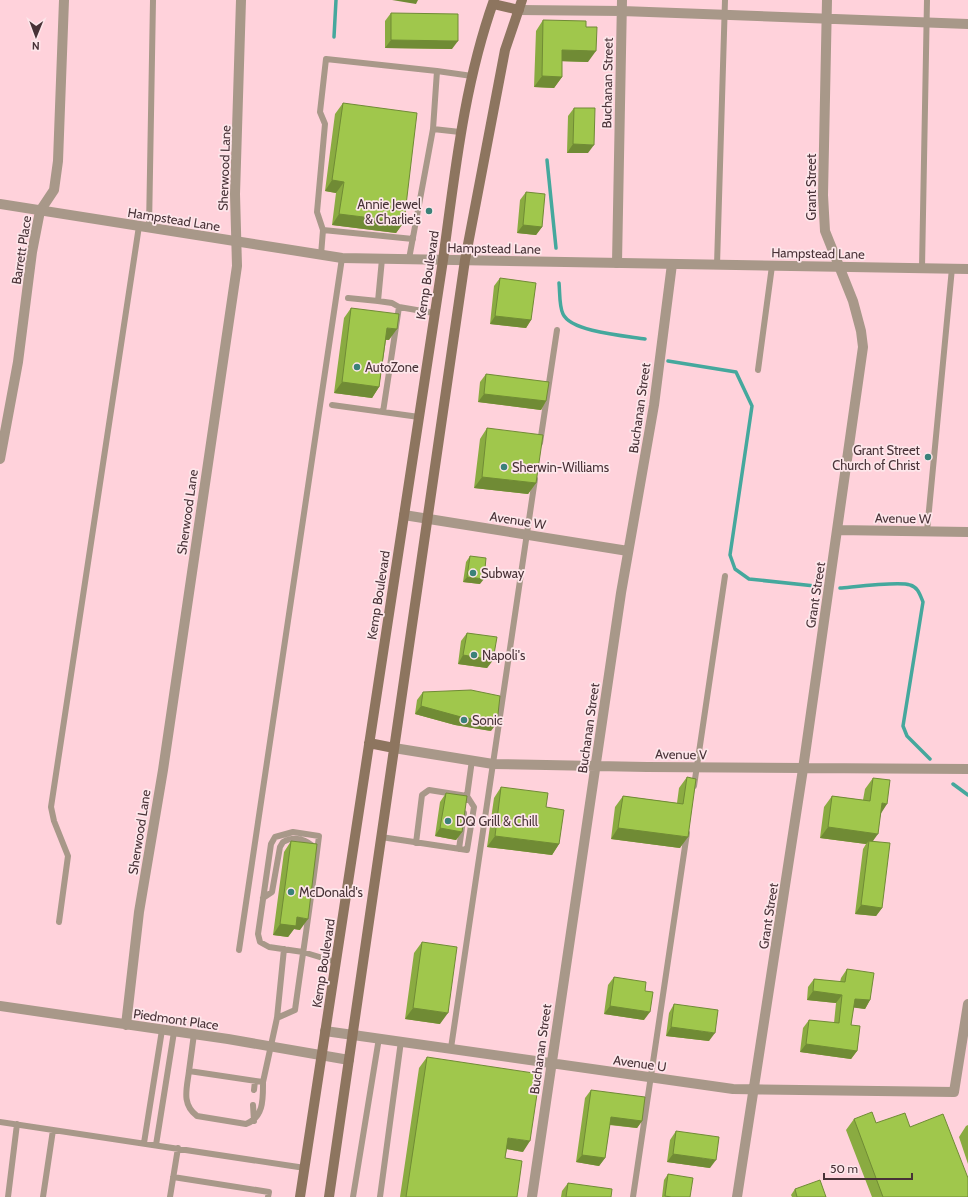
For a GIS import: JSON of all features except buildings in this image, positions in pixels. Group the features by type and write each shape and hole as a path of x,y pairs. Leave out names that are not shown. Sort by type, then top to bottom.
{"main road":[{"path":"329,1197 465,260 505,50 520,5 493,2"},
{"name":"Kemp Boulevard","path":"300,1197 443,260 460,132 472,76 493,2"},
{"path":"369,743 394,748"}],"street":[{"name":"Barrett Place","path":"0,459 18,362 32,252 40,210 54,190 58,161 64,0"},
{"name":"Sherwood Lane","path":"126,1025 139,912 165,754 237,266 236,242 241,0"},
{"name":"Buchanan Street","path":"617,263 622,0"},
{"name":"Grant Street","path":"737,1197 803,769 864,347 853,301 825,231 823,214 827,0"},
{"path":"520,5 622,11 968,24"},
{"name":"Hampstead Lane","path":"0,204 342,258 968,269"},
{"name":"Buchanan Street","path":"532,1197 628,551 654,405 672,264"},
{"name":"Avenue W","path":"404,516 628,551"},
{"name":"Avenue W","path":"837,530 968,532"},
{"name":"Avenue V","path":"394,748 493,764 697,768 968,769"},
{"name":"Avenue U","path":"326,1031 733,1089 954,1092 968,1004"},
{"name":"Piedmont Place","path":"0,1006 194,1034 349,1060"}],"lane":[{"path":"59,922 68,856 54,821 51,807 144,227 153,0"},
{"path":"717,265 725,0"},
{"path":"922,268 927,0"},
{"path":"321,255 323,230 317,212 325,124 320,112 326,59 472,76"},
{"path":"409,259 433,129 438,71"},
{"path":"433,129 460,132"},
{"path":"323,230 413,239"},
{"path":"239,950 342,258"},
{"path":"378,301 382,259"},
{"path":"758,370 772,266"},
{"path":"927,531 952,268"},
{"path":"348,298 392,303 399,307 434,313"},
{"path":"383,412 399,307"},
{"path":"539,448 557,330"},
{"path":"332,405 419,417"},
{"path":"451,1048 536,472"},
{"path":"694,791 725,576"},
{"path":"466,796 472,760"},
{"path":"381,837 416,843 467,850 474,807 466,796 429,790 422,795 416,843"},
{"path":"633,1197 688,830"},
{"path":"277,1018 296,1010 303,952 320,836 293,832 275,837 271,844 258,934 260,942 269,947 303,952 336,962"},
{"path":"264,898 272,892 280,847 283,842 295,838 305,840 310,842 318,850"},
{"path":"194,1034 185,1096 186,1102 192,1112 197,1116 246,1124 254,1121 260,1113 263,1082 277,1018 284,949"},
{"path":"144,1143 162,1030"},
{"path":"156,1145 174,1032"},
{"path":"353,1197 379,1038"},
{"path":"380,1197 401,1041"},
{"path":"189,1071 263,1082"},
{"path":"254,1090 255,1081"},
{"path":"253,1105 254,1121"},
{"path":"0,1122 305,1168"},
{"path":"8,1197 18,1124"},
{"path":"43,1197 53,1130"},
{"path":"170,1197 178,1148"},
{"path":"173,1177 269,1192 268,1197"}],"waterway":[{"path":"334,37 336,0"},
{"path":"547,160 556,248"},
{"path":"559,283 560,303 563,314 568,320 587,329 613,335 645,339"},
{"path":"668,361 736,372 752,406 730,555 735,569 749,579 815,586"},
{"path":"840,588 905,584 913,586 920,594 923,602 903,726 907,736 930,759"},
{"path":"953,784 968,795"}],"place":[{"name":"Annie Jewel & Charlie's","path":"429,211"},
{"name":"AutoZone","path":"357,367"},
{"name":"Grant Street Church of Christ","path":"928,457"},
{"name":"Sherwin-Williams","path":"504,467"},
{"name":"Subway","path":"473,573"},
{"name":"Napoli's","path":"474,655"},
{"name":"Sonic","path":"464,720"},
{"name":"DQ Grill & Chill","path":"448,821"},
{"name":"McDonald's","path":"291,892"}]}
